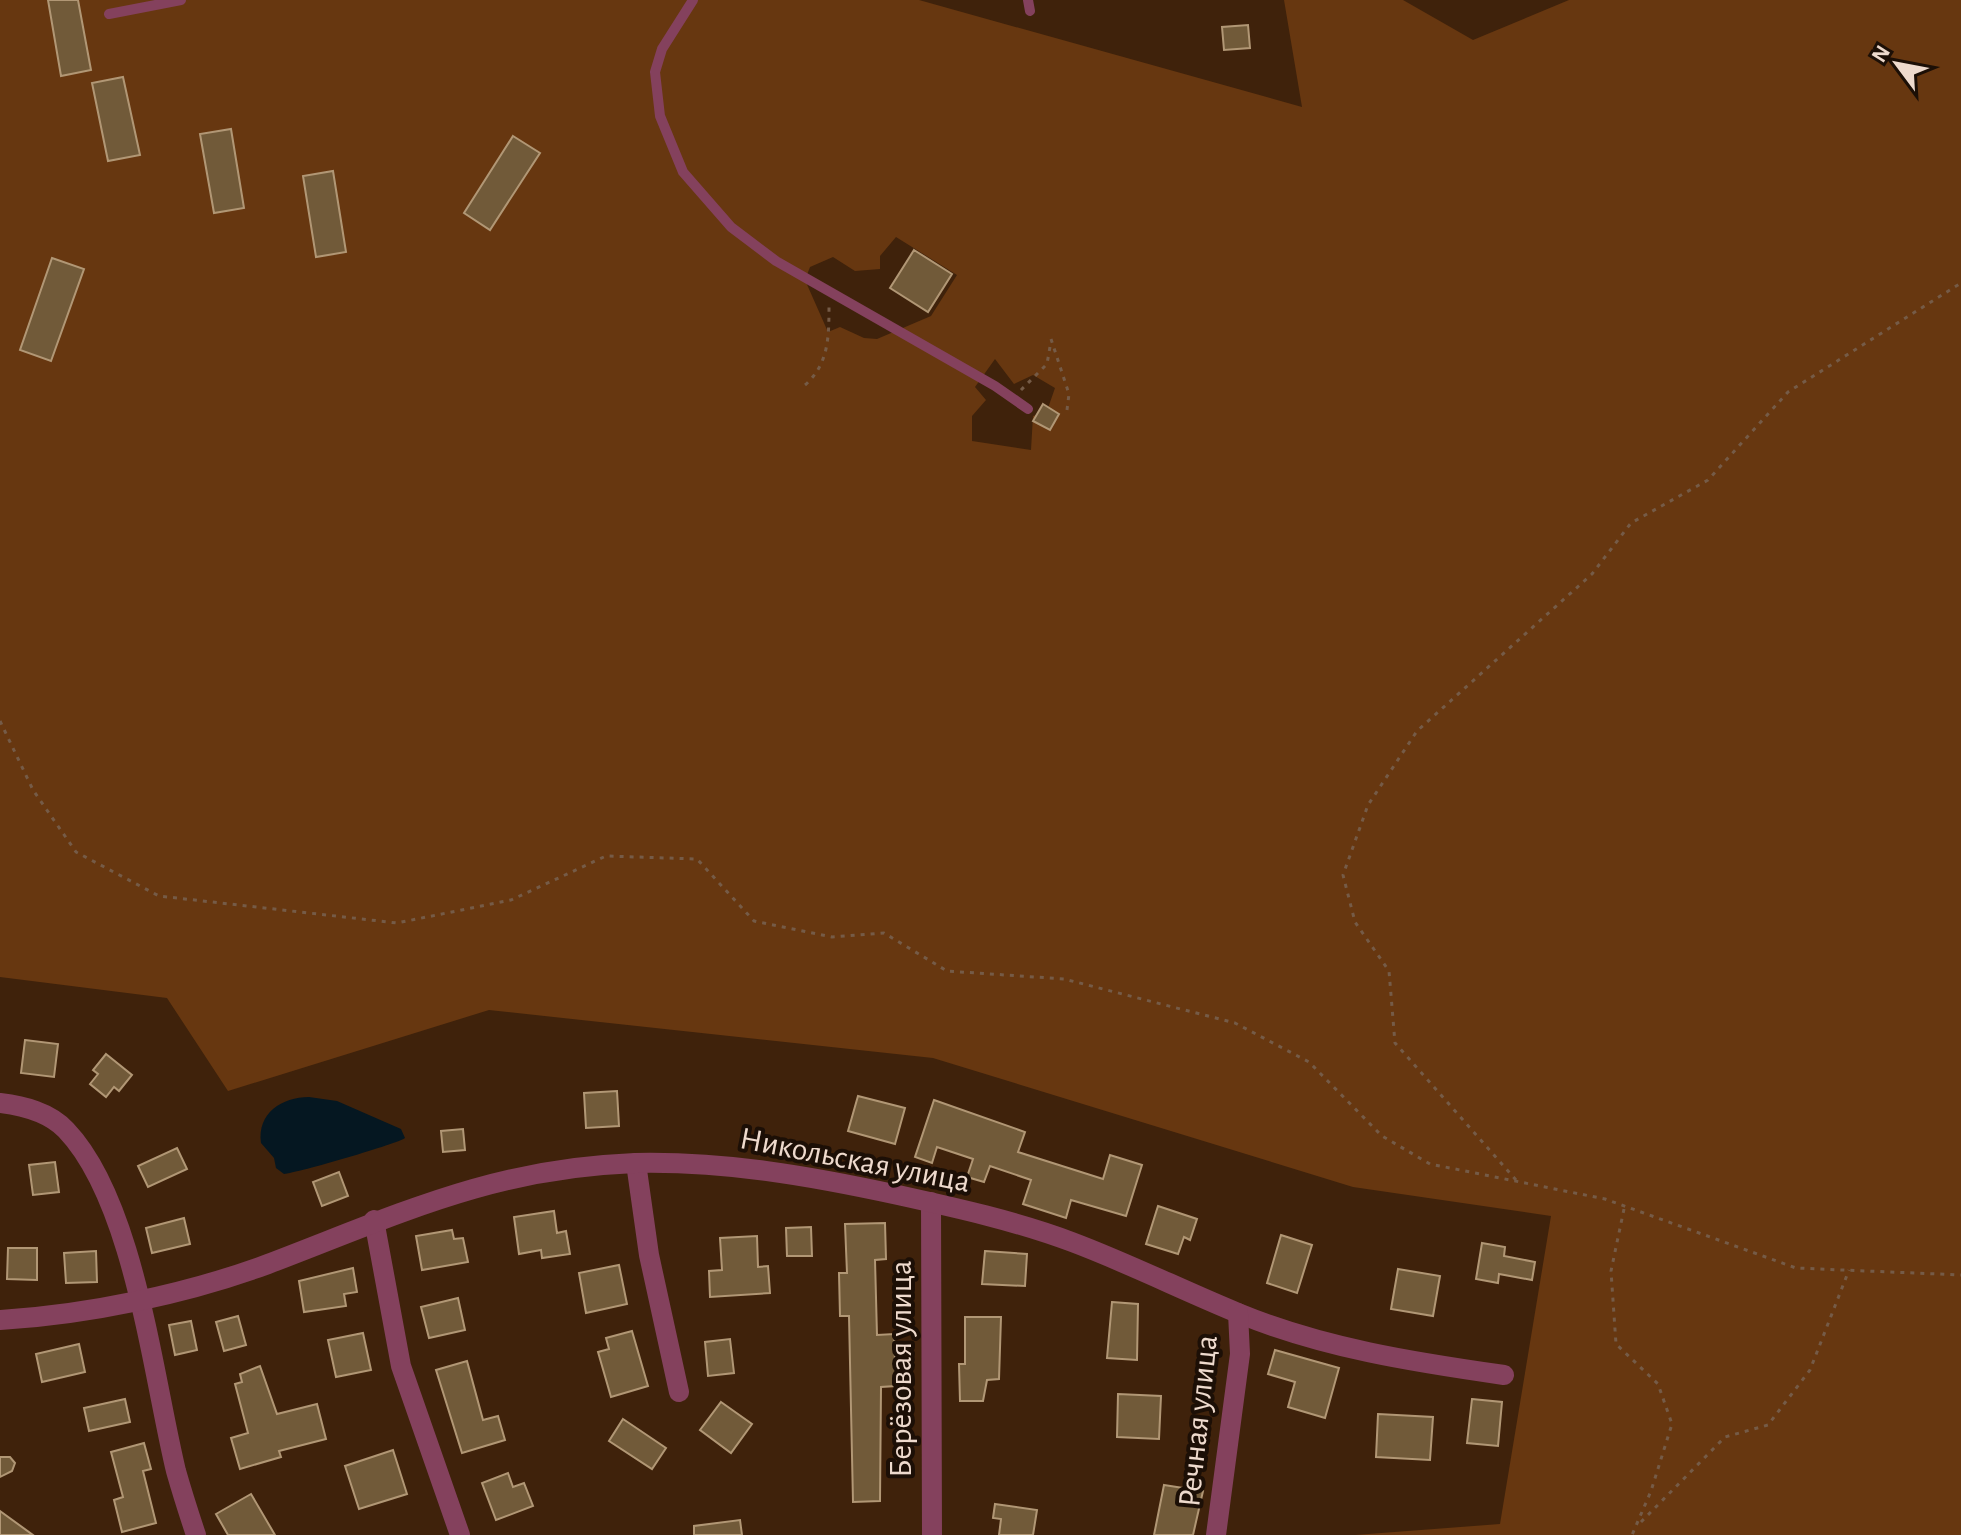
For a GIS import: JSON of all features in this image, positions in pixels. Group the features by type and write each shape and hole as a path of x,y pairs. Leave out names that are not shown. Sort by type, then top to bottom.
{"street":[{"path":"0,1103 24,1106 51,1118 79,1145 106,1196 140,1299 177,1472 196,1535"},
{"path":"636,1163 649,1255 679,1392"},
{"name":"Никольская улица","path":"0,1320 140,1299 264,1265 374,1220 481,1184 558,1168 636,1163 722,1164 788,1171 931,1202 1070,1241 1238,1313 1365,1353 1504,1375"},
{"name":"Берёзовая улица","path":"931,1202 932,1535"},
{"path":"374,1220 401,1366 460,1535"},
{"name":"Речная улица","path":"1216,1535 1240,1354 1238,1313"}],"lane":[{"path":"109,14 181,0"},
{"path":"693,0 662,49 655,72 660,116 683,172 731,227 776,261 1028,409"}],"path":[{"path":"1516,1180 1395,1043 1389,971 1355,922 1343,875 1368,805 1417,731 1592,574 1631,523 1708,480 1788,392 1961,283"},
{"path":"805,385 825,357 827,290"},
{"path":"1014,399 1047,364 1051,339 1069,394 1067,410"},
{"path":"0,721 33,790 76,852 159,896 397,923 511,900 606,856 697,859 754,921 832,937 884,933 947,971 1064,979 1235,1023 1309,1062 1382,1136 1430,1164 1605,1199 1624,1209 1796,1268 1961,1275"},
{"path":"1624,1209 1611,1271 1616,1344 1658,1384 1672,1424 1632,1535"},
{"path":"1638,1525 1725,1437 1768,1425 1810,1370 1849,1270"}],"shaded area":[{"path":"0,0 919,0 1302,107 1284,0 1403,0 1473,40 1569,0 1961,0 1961,1535 1355,1535 1500,1524 1551,1216 1353,1187 933,1058 489,1010 228,1091 167,998 0,977","holes":["896,237 957,275 931,316 877,339 864,338 840,327 828,332 805,280 810,267 833,257 855,271 880,269 880,256","995,359 1014,384 1033,375 1055,388 1047,411 1033,416 1031,450 972,441 972,416 986,400 975,387"]}],"water":[{"path":"309,1097 337,1101 401,1129 405,1138 348,1158 284,1174 276,1168 274,1158 261,1143 263,1123 267,1115 281,1104"}],"building":[{"path":"48,0 78,0 91,70 61,76"},
{"path":"1248,25 1250,48 1224,50 1222,27"},
{"path":"123,77 140,155 108,161 92,83"},
{"path":"231,129 244,208 214,213 200,134"},
{"path":"513,136 540,153 490,230 464,213"},
{"path":"333,171 346,252 316,257 303,176"},
{"path":"914,250 952,274 928,312 890,288"},
{"path":"52,258 84,269 51,361 20,350"},
{"path":"1043,404 1059,414 1050,430 1033,421"},
{"path":"25,1040 58,1044 54,1077 21,1073"},
{"path":"106,1054 132,1075 119,1091 114,1087 106,1097 90,1084 98,1074 93,1070"},
{"path":"617,1091 619,1126 586,1128 584,1093"},
{"path":"858,1096 905,1108 895,1144 848,1131"},
{"path":"934,1100 1025,1132 1018,1152 1103,1179 1110,1155 1142,1165 1126,1216 1071,1200 1066,1218 1023,1204 1031,1180 990,1166 984,1182 967,1177 973,1159 937,1147 932,1163 915,1157"},
{"path":"463,1129 465,1150 443,1152 441,1131"},
{"path":"177,1148 187,1169 148,1187 138,1166"},
{"path":"55,1162 59,1192 33,1195 29,1165"},
{"path":"339,1172 348,1196 322,1206 313,1182"},
{"path":"1158,1206 1197,1219 1190,1240 1184,1237 1178,1254 1146,1244"},
{"path":"554,1211 557,1233 566,1231 570,1254 542,1258 541,1250 519,1254 514,1217"},
{"path":"184,1218 190,1244 152,1253 146,1228"},
{"path":"885,1223 886,1259 875,1260 877,1335 894,1334 896,1386 881,1387 880,1501 853,1502 849,1316 840,1316 839,1273 847,1273 845,1224"},
{"path":"811,1227 812,1256 787,1256 786,1228"},
{"path":"452,1230 454,1239 463,1238 468,1262 422,1270 416,1236"},
{"path":"1281,1235 1312,1245 1297,1293 1267,1283"},
{"path":"757,1236 758,1267 768,1266 770,1293 710,1297 709,1271 722,1270 720,1238"},
{"path":"1482,1243 1505,1247 1504,1256 1535,1262 1532,1280 1499,1274 1498,1283 1476,1279"},
{"path":"8,1248 37,1248 37,1280 7,1279"},
{"path":"96,1251 97,1282 66,1283 64,1253"},
{"path":"985,1251 1027,1254 1025,1286 982,1284"},
{"path":"619,1265 627,1304 586,1313 579,1273"},
{"path":"353,1268 357,1292 344,1294 346,1306 304,1312 299,1281"},
{"path":"1398,1269 1440,1276 1433,1316 1391,1309"},
{"path":"458,1298 465,1330 429,1338 421,1307"},
{"path":"1112,1302 1138,1304 1137,1360 1107,1358"},
{"path":"238,1316 246,1345 224,1351 216,1322"},
{"path":"965,1317 1001,1317 999,1379 987,1380 983,1401 960,1401 959,1364 965,1364"},
{"path":"191,1321 197,1350 175,1355 169,1325"},
{"path":"632,1331 648,1386 611,1397 598,1352 609,1349 606,1338"},
{"path":"363,1333 371,1370 336,1377 328,1340"},
{"path":"730,1339 734,1373 708,1376 705,1342"},
{"path":"79,1344 85,1372 42,1382 36,1354"},
{"path":"1275,1350 1339,1368 1325,1418 1288,1407 1295,1382 1268,1374"},
{"path":"467,1361 483,1420 498,1416 505,1440 462,1453 436,1370"},
{"path":"260,1366 277,1414 317,1404 326,1439 279,1451 281,1457 240,1469 231,1438 248,1433 235,1384 242,1382 240,1374"},
{"path":"1118,1394 1161,1396 1159,1439 1117,1437"},
{"path":"125,1399 130,1422 89,1431 84,1408"},
{"path":"1472,1399 1502,1402 1498,1446 1467,1443"},
{"path":"721,1402 752,1424 731,1453 700,1430"},
{"path":"1378,1414 1433,1417 1430,1460 1376,1457"},
{"path":"623,1419 666,1448 652,1469 609,1441"},
{"path":"144,1443 151,1469 143,1471 156,1523 122,1532 114,1500 123,1497 111,1452"},
{"path":"393,1450 407,1494 359,1509 345,1466"},
{"path":"0,1457 10,1457 15,1463 12,1471 0,1477"},
{"path":"508,1473 513,1487 524,1483 533,1506 496,1520 482,1483"},
{"path":"1164,1485 1203,1491 1193,1535 1154,1535"},
{"path":"251,1494 275,1535 228,1535 216,1514"},
{"path":"995,1504 1037,1510 1033,1535 999,1535 1001,1519 993,1518"},
{"path":"0,1511 33,1535 0,1535"},
{"path":"740,1520 742,1535 694,1535 694,1526"}]}
